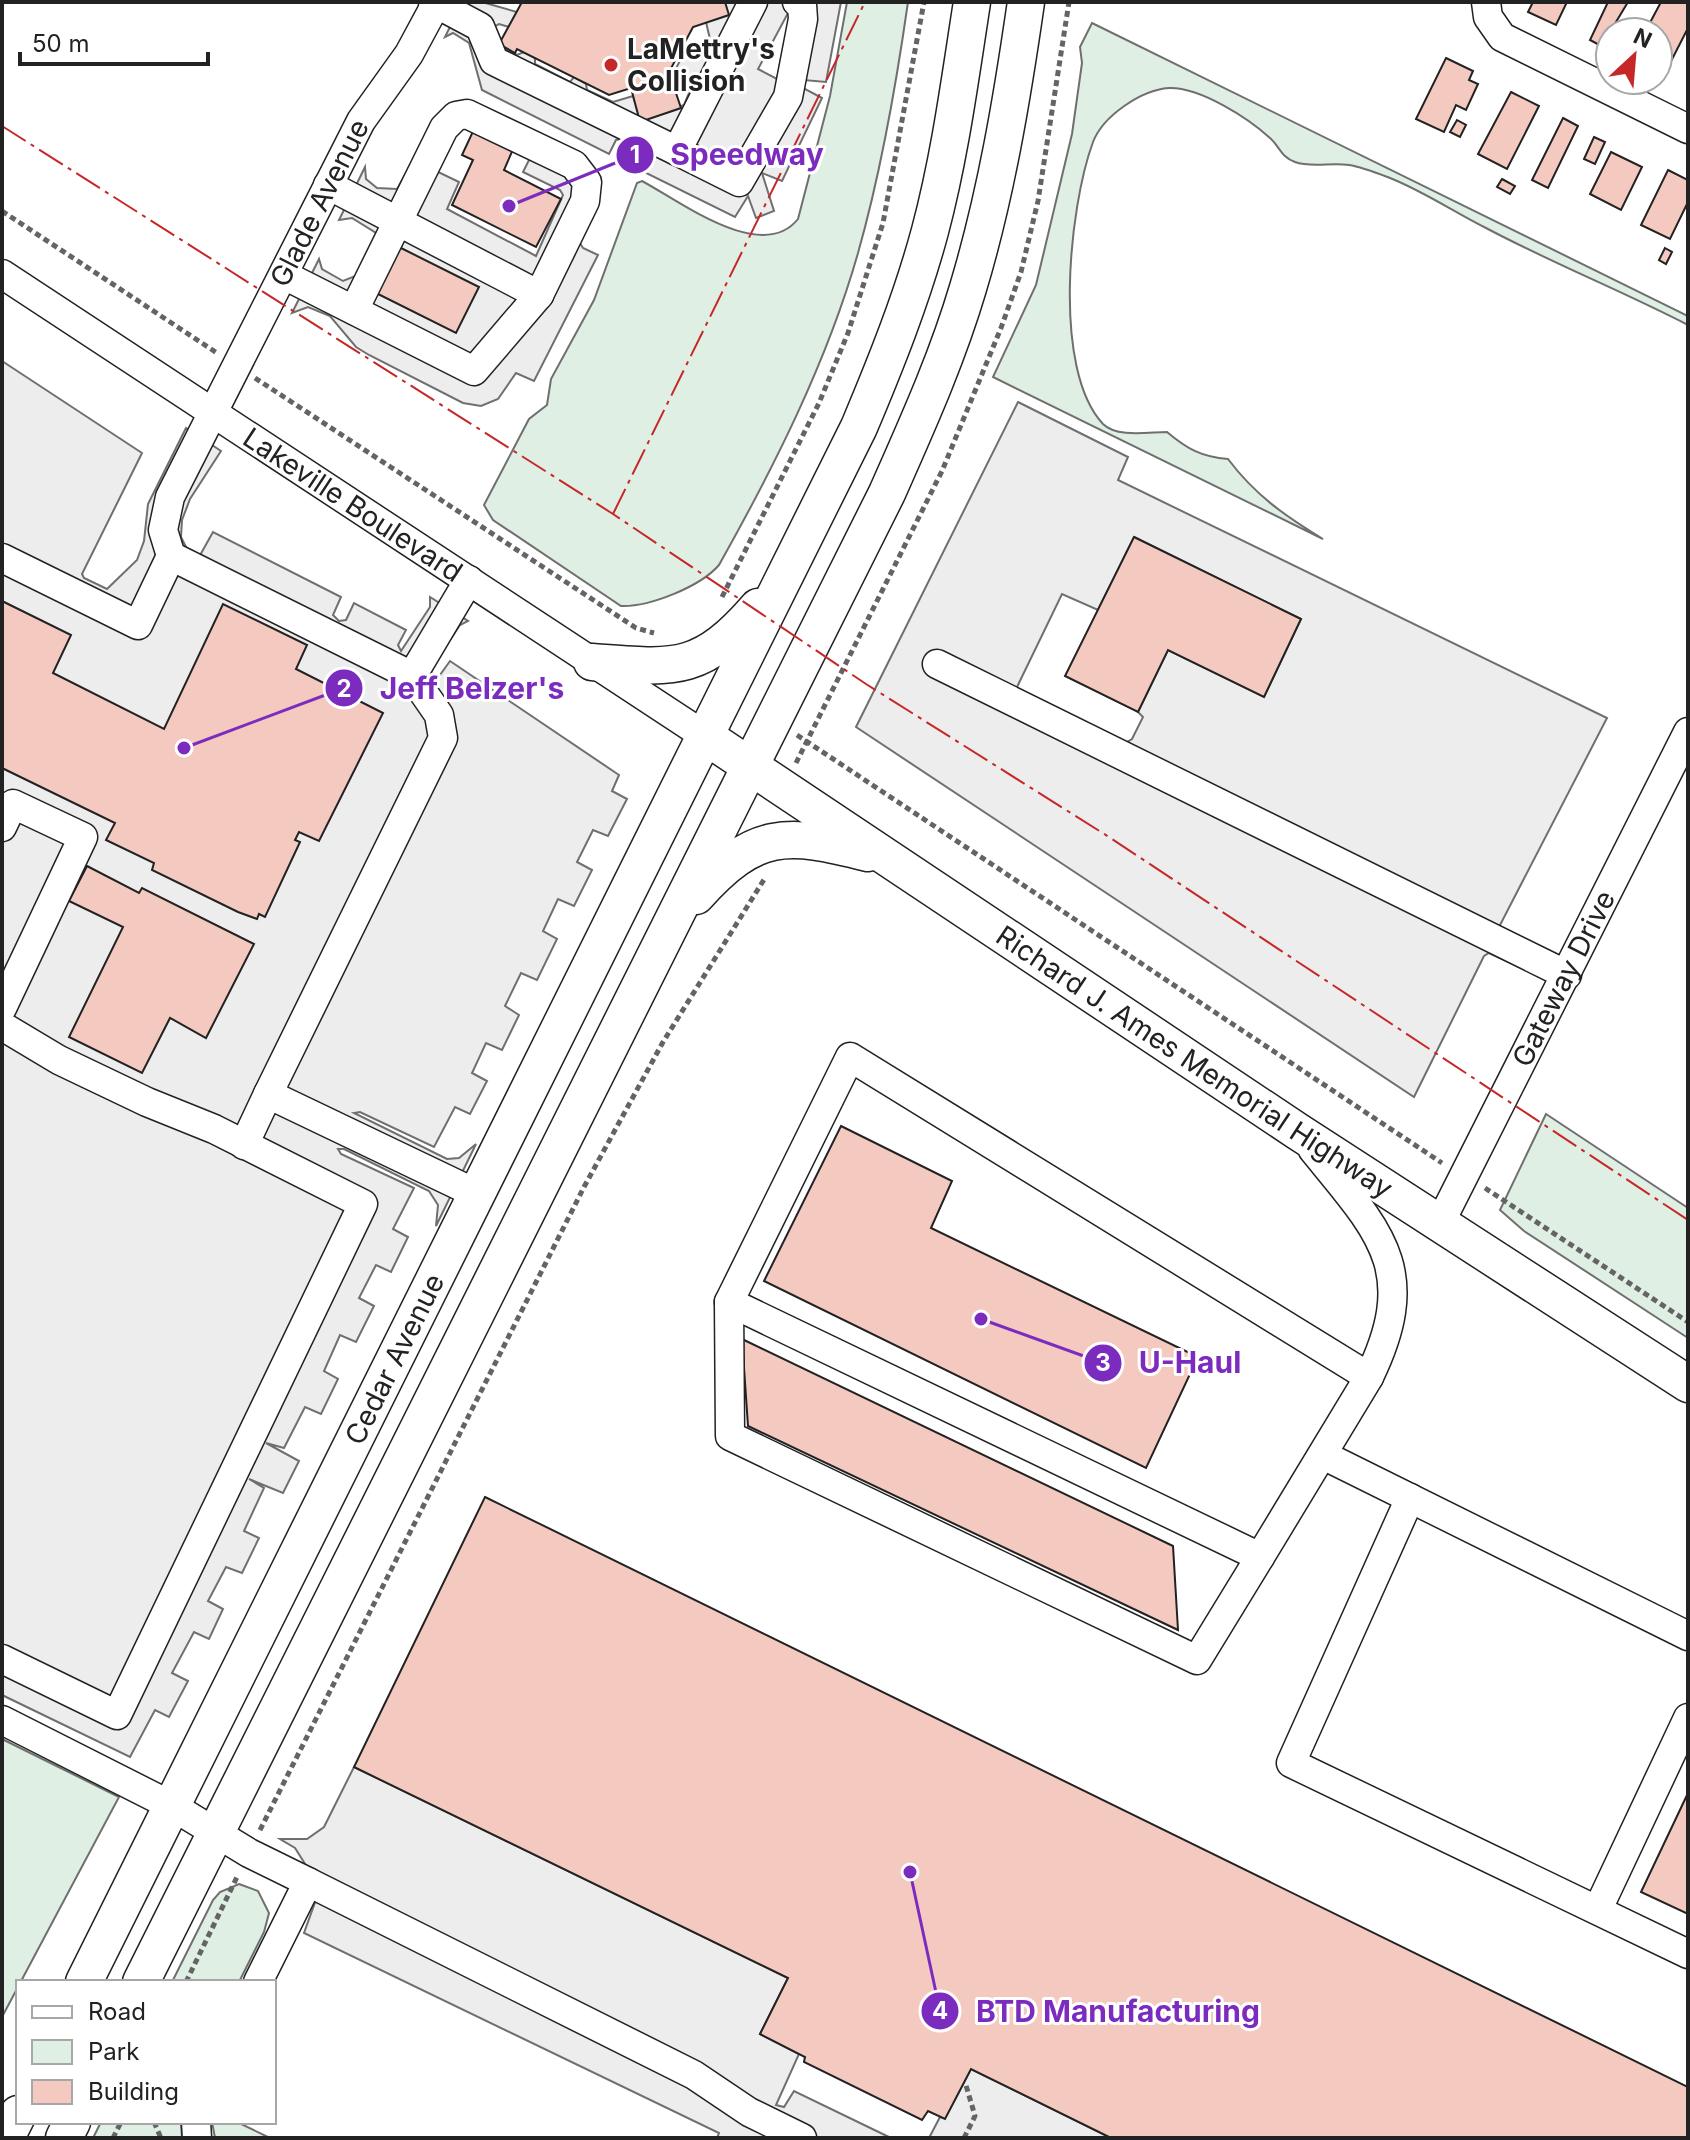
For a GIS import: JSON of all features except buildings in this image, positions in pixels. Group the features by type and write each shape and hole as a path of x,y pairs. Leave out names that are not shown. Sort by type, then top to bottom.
{"main road":[{"path":"592,662 657,667 689,664 730,640 787,573 859,427 922,259 948,153 972,2"},
{"name":"Cedar Avenue","path":"142,1980 887,493 953,334 997,173 1026,2"},
{"name":"Cedar Avenue","path":"85,1980 787,573"},
{"name":"Richard J. Ames Memorial Highway","path":"705,736 1297,1131 1688,1384"},
{"path":"671,924 721,868 770,841 798,838 891,858"},
{"path":"6,2138 16,2118"}],"street":[{"path":"435,2 480,27 494,61 739,182 788,97 804,13 802,5 797,2"},
{"name":"Glade Avenue","path":"171,556 163,530 166,509 361,121 409,54 435,2"},
{"path":"677,151 753,2"},
{"path":"1486,2 1488,17 1502,37 1688,129"},
{"path":"284,275 474,371 539,295 588,191 585,176 574,165 478,117 456,116 444,128 354,310"},
{"path":"328,185 397,224 539,295"},
{"name":"Lakeville Boulevard","path":"2,274 705,736"},
{"path":"2,558 138,625 171,556 412,676 439,715 443,738 244,1145"},
{"path":"412,676 469,580"},
{"path":"937,664 1567,975"},
{"name":"Gateway Drive","path":"1440,1223 1688,732"},
{"path":"2,827 13,804 83,837 2,1008"},
{"path":"2,1026 59,1060 363,1204 117,1715 2,1659"},
{"path":"1297,1131 1362,1209 1383,1247 1393,1279 1393,1312 1384,1345 1369,1377 1197,1660 730,1436 729,1302 850,1057 1369,1377"},
{"path":"268,1094 477,1194"},
{"path":"729,1302 1260,1557"},
{"path":"1323,1455 1688,1636"},
{"path":"1410,1498 1291,1763 1688,1954"},
{"path":"1598,1909 1688,1718"},
{"path":"2,1720 172,1806 249,1853 694,2075 749,2112 802,2138"},
{"path":"259,1980 308,1882"}],"path":[{"path":"717,603 819,403 848,333 889,197 924,2"},
{"path":"2,211 636,628 665,632"},
{"path":"773,722 809,742 1688,1322"},
{"path":"781,786 809,742"},
{"path":"187,1980 584,1187 663,1042 776,859 770,841"},
{"path":"964,2138 975,2116 965,2082"}],"green space":[{"path":"847,2 908,2 874,191 858,253 831,334 798,413 719,565 700,581 673,594 645,603 621,606 493,520 484,505 529,419 547,405 551,379 594,300 637,183 642,181 699,214 743,232 764,235 783,231 798,219 830,96"},
{"path":"1092,23 1688,316 1688,325 1511,241 1390,178 1349,165 1308,165 1290,160 1270,138 1237,113 1209,98 1169,88 1135,99 1114,114 1098,132 1084,171 1072,246 1070,287 1071,328 1077,366 1087,399 1103,424 1116,431 1167,432 1195,451 1228,459 1271,504 1323,539 993,377 1036,285 1072,134 1082,63 1080,47"},
{"path":"1546,1114 1688,1208 1688,1338 1524,1231 1500,1210"},
{"path":"2,1739 119,1797 22,1980 16,1980 16,1991 2,2017"},
{"path":"239,1884 258,1891 269,1913 264,1932 240,1980 173,1980 213,1900 220,1892"},
{"path":"100,2124 181,2124 182,2138 93,2138"},
{"path":"212,2124 241,2124 270,2138 215,2138"}],"shaded area":[{"path":"462,2 482,2 517,12 509,27 499,24 494,27 502,48 517,55 524,52 535,58 535,64 570,82 574,77 586,84 587,90 613,102 633,96 641,121 684,105 694,81 675,70 689,44 704,52 712,48 706,22 725,2 841,2 826,82 804,80 803,88 822,98 782,181 762,173 774,211 756,218 748,196 735,217 634,167 640,150 621,139 616,140 609,154 482,90 469,43 453,33 445,37","holes":["790,14 777,79 758,69"]},
{"path":"465,105 582,162 593,174 597,186 578,240 583,248 598,255 534,381 516,373 498,399 481,406 463,403 369,355 356,347 330,316 308,307 292,313 319,259 322,269 343,281 358,275 376,233 352,218 339,220 365,167 366,179 377,188 397,189 438,116 447,109","holes":["467,119 530,148 531,156 523,172 560,190 563,195 536,256 447,209 459,182 434,170 457,122"]},
{"path":"2,361 142,453 82,574 84,578 107,589 137,560 144,541 148,504 186,428 221,451 190,499 182,520 181,537 187,549 199,557 213,532 341,597 333,615 339,621 346,620 354,603 406,630 398,645 401,651 430,607 430,597 468,621 460,625 436,661 431,671 433,677 440,675 450,661 619,775 612,791 627,799 608,836 593,830 577,862 592,870 574,906 558,899 543,931 557,939 537,980 521,973 505,1006 519,1015 502,1050 486,1043 472,1073 487,1081 470,1114 455,1107 434,1147 360,1112 354,1113 447,1159 459,1158 476,1144 436,1226 438,1205 429,1191 344,1149 338,1149 341,1154 414,1188 393,1229 408,1237 391,1272 376,1265 359,1298 374,1306 356,1342 340,1335 324,1371 338,1379 321,1414 305,1407 284,1448 266,1443 299,1461 283,1493 249,1479 264,1488 244,1531 259,1538 242,1573 226,1567 208,1601 223,1609 209,1639 194,1632 172,1673 188,1681 169,1717 155,1710 130,1757 2,1695"},
{"path":"1018,402 1128,457 1118,480 1607,718 1499,927 1531,943 1519,967 1489,953 1484,956 1414,1097 856,727","holes":["1134,537 1301,619 1264,697 1168,650 1138,712 1143,717 1132,739 1125,743 1018,691 1017,687 1062,594 1098,610"]},
{"path":"354,1767 788,1978 760,2034 799,2054 776,2105 784,2107 794,2091 891,2138 717,2138 719,2133 304,1933 317,1897 314,1878 295,1848 280,1839 307,1839 324,1827"},
{"path":"971,2069 1111,2138 929,2138 940,2117 945,2118"}],"power":[{"path":"613,514 865,2"},
{"path":"2,126 613,514 866,684 1109,837 1688,1220"}],"place":[{"name":"LaMettry's Collision","path":"611,65"},
{"name":"Speedway","path":"509,206"},
{"name":"Jeff Belzer's","path":"184,748"},
{"name":"U-Haul","path":"981,1319"},
{"name":"BTD Manufacturing","path":"910,1872"}]}
